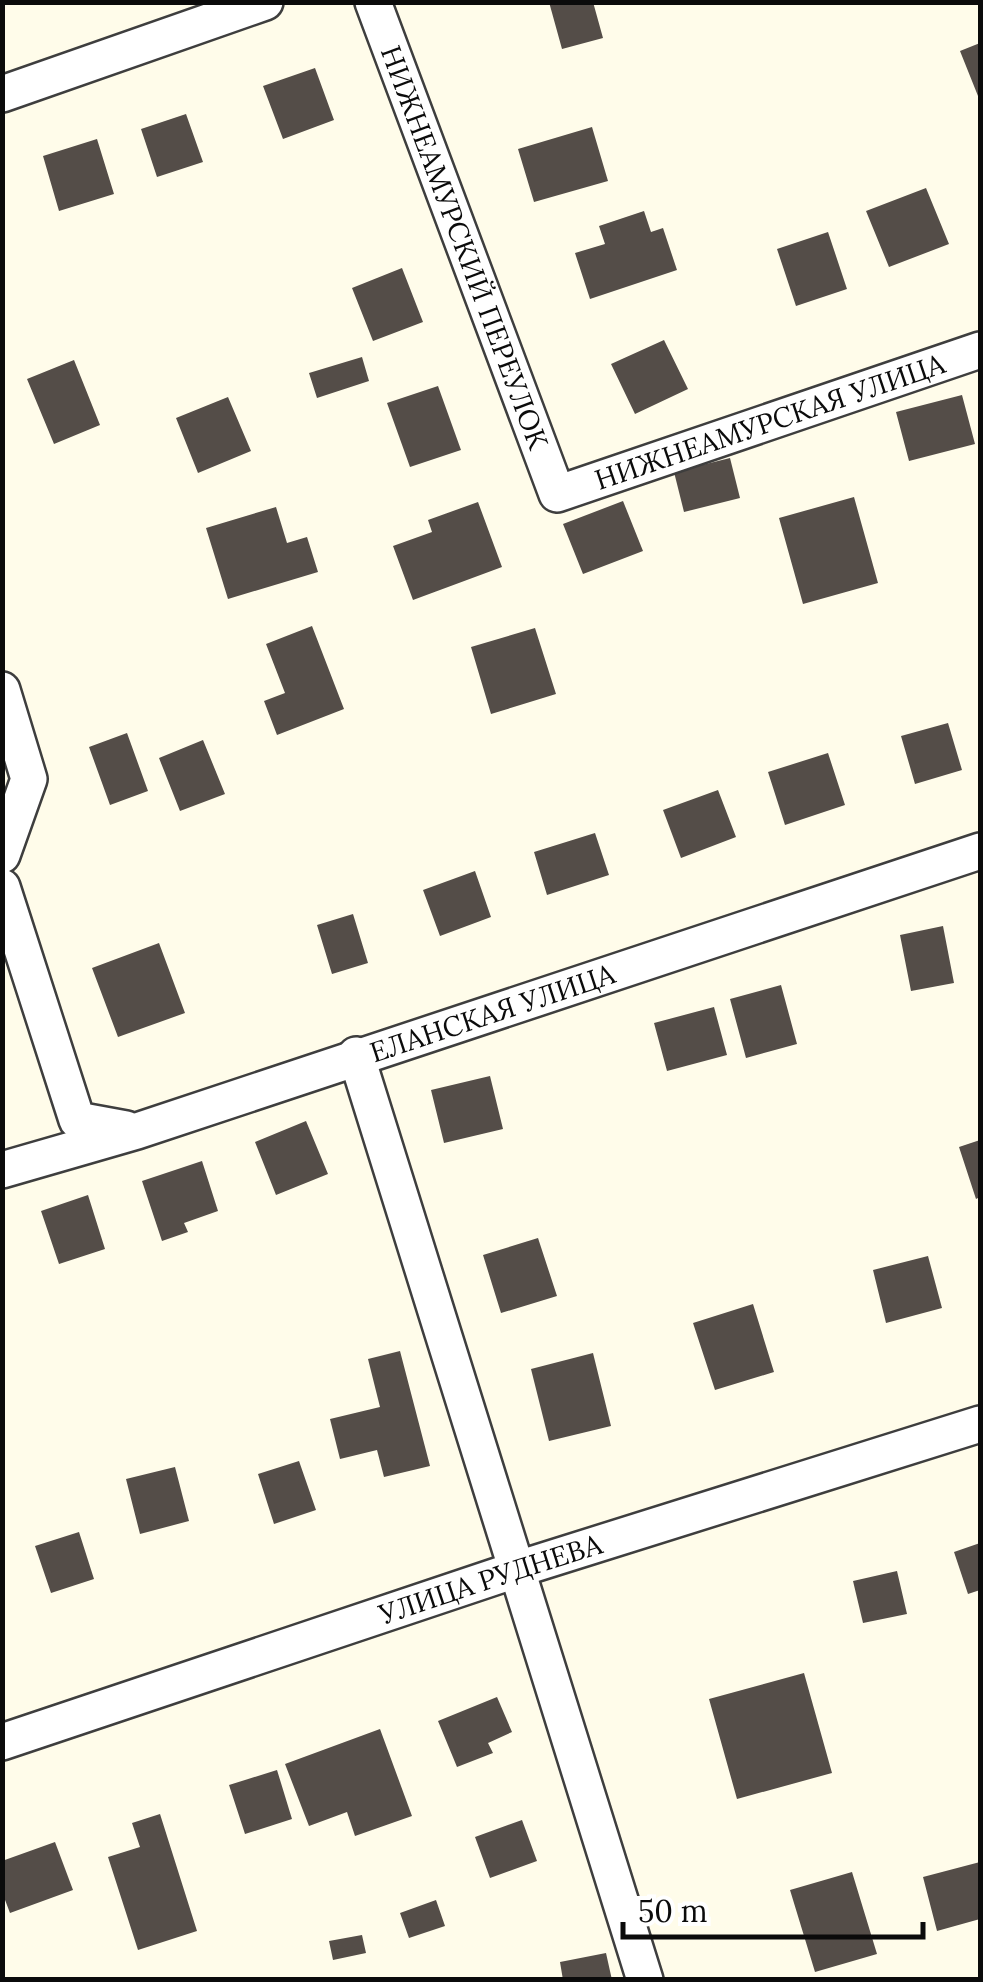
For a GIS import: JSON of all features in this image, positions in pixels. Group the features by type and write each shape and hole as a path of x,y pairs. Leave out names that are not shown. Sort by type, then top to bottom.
{"street":[{"path":"2,94 265,2"},
{"name":"НИЖНЕАМУРСКИЙ ПЕРЕУЛОК","path":"373,2 557,494"},
{"name":"НИЖНЕАМУРСКАЯ УЛИЦА","path":"557,494 980,350"},
{"path":"2,690 29,779 2,855"},
{"name":"ЕЛАНСКАЯ УЛИЦА","path":"2,1170 136,1130 356,1054 980,851"},
{"path":"2,888 77,1120 136,1130"},
{"path":"356,1054 644,1980"},
{"name":"УЛИЦА РУДНЕВА","path":"2,1742 518,1569 980,1424"}],"building":[{"path":"549,2 593,2 603,38 562,49"},
{"path":"980,43 980,101 960,51"},
{"path":"315,68 334,120 283,139 263,86"},
{"path":"186,114 203,162 157,177 141,129"},
{"path":"592,127 608,181 534,202 518,149"},
{"path":"97,139 114,194 59,211 43,156"},
{"path":"926,188 949,244 889,267 866,211"},
{"path":"644,211 651,232 663,228 677,270 590,299 575,253 605,244 599,226"},
{"path":"828,232 847,289 796,306 777,249"},
{"path":"402,268 423,322 373,341 352,288"},
{"path":"664,340 688,389 635,414 611,364"},
{"path":"362,357 369,381 317,398 309,373"},
{"path":"74,360 100,425 54,444 27,379"},
{"path":"438,386 461,450 410,467 387,403"},
{"path":"962,395 975,444 909,461 896,412"},
{"path":"228,397 251,451 198,473 176,418"},
{"path":"730,458 740,498 684,512 674,472"},
{"path":"854,497 878,583 803,604 779,518"},
{"path":"623,501 643,551 583,574 563,524"},
{"path":"478,502 502,567 413,600 393,546 432,532 428,520"},
{"path":"276,507 287,543 307,537 318,572 228,599 206,528"},
{"path":"312,626 344,709 277,735 264,701 285,693 266,644"},
{"path":"535,628 556,694 491,714 471,647"},
{"path":"948,723 962,770 915,784 901,736"},
{"path":"127,733 148,791 110,805 89,747"},
{"path":"203,740 225,794 180,811 159,758"},
{"path":"828,753 845,805 785,825 768,772"},
{"path":"718,790 736,837 681,858 663,810"},
{"path":"595,833 609,875 547,895 534,852"},
{"path":"475,871 491,917 440,936 423,890"},
{"path":"353,914 368,963 332,974 317,925"},
{"path":"943,926 954,983 911,991 900,935"},
{"path":"159,943 185,1013 118,1037 92,968"},
{"path":"781,985 797,1044 746,1058 730,999"},
{"path":"714,1007 727,1055 667,1071 654,1023"},
{"path":"490,1076 503,1129 444,1143 431,1090"},
{"path":"306,1121 328,1174 276,1195 255,1142"},
{"path":"980,1140 980,1197 976,1199 959,1147"},
{"path":"202,1161 218,1211 184,1223 188,1232 162,1241 142,1181"},
{"path":"88,1195 105,1249 59,1264 41,1211"},
{"path":"538,1238 557,1296 501,1313 483,1255"},
{"path":"928,1256 942,1308 886,1323 873,1270"},
{"path":"753,1304 774,1372 715,1390 693,1323"},
{"path":"400,1351 430,1466 384,1477 377,1450 340,1459 330,1419 380,1407 368,1359"},
{"path":"593,1353 611,1426 549,1441 531,1369"},
{"path":"299,1461 316,1510 274,1524 258,1474"},
{"path":"175,1467 189,1521 140,1534 126,1479"},
{"path":"79,1532 94,1579 51,1593 35,1546"},
{"path":"980,1543 980,1590 968,1594 954,1552"},
{"path":"897,1571 907,1614 863,1623 853,1581"},
{"path":"804,1673 832,1773 737,1799 709,1699"},
{"path":"497,1697 512,1732 488,1743 493,1753 457,1767 438,1721"},
{"path":"380,1729 412,1816 355,1836 347,1812 309,1826 285,1764"},
{"path":"277,1770 292,1819 245,1834 229,1785"},
{"path":"160,1814 197,1931 138,1950 108,1857 140,1847 132,1823"},
{"path":"522,1820 537,1861 490,1878 475,1837"},
{"path":"55,1842 73,1890 10,1913 2,1892 2,1861"},
{"path":"980,1862 980,1919 937,1931 923,1877"},
{"path":"852,1872 877,1954 815,1972 790,1890"},
{"path":"436,1900 445,1926 409,1938 400,1913"},
{"path":"362,1935 366,1953 333,1960 329,1941"},
{"path":"606,1953 612,1980 563,1980 560,1962"}]}
